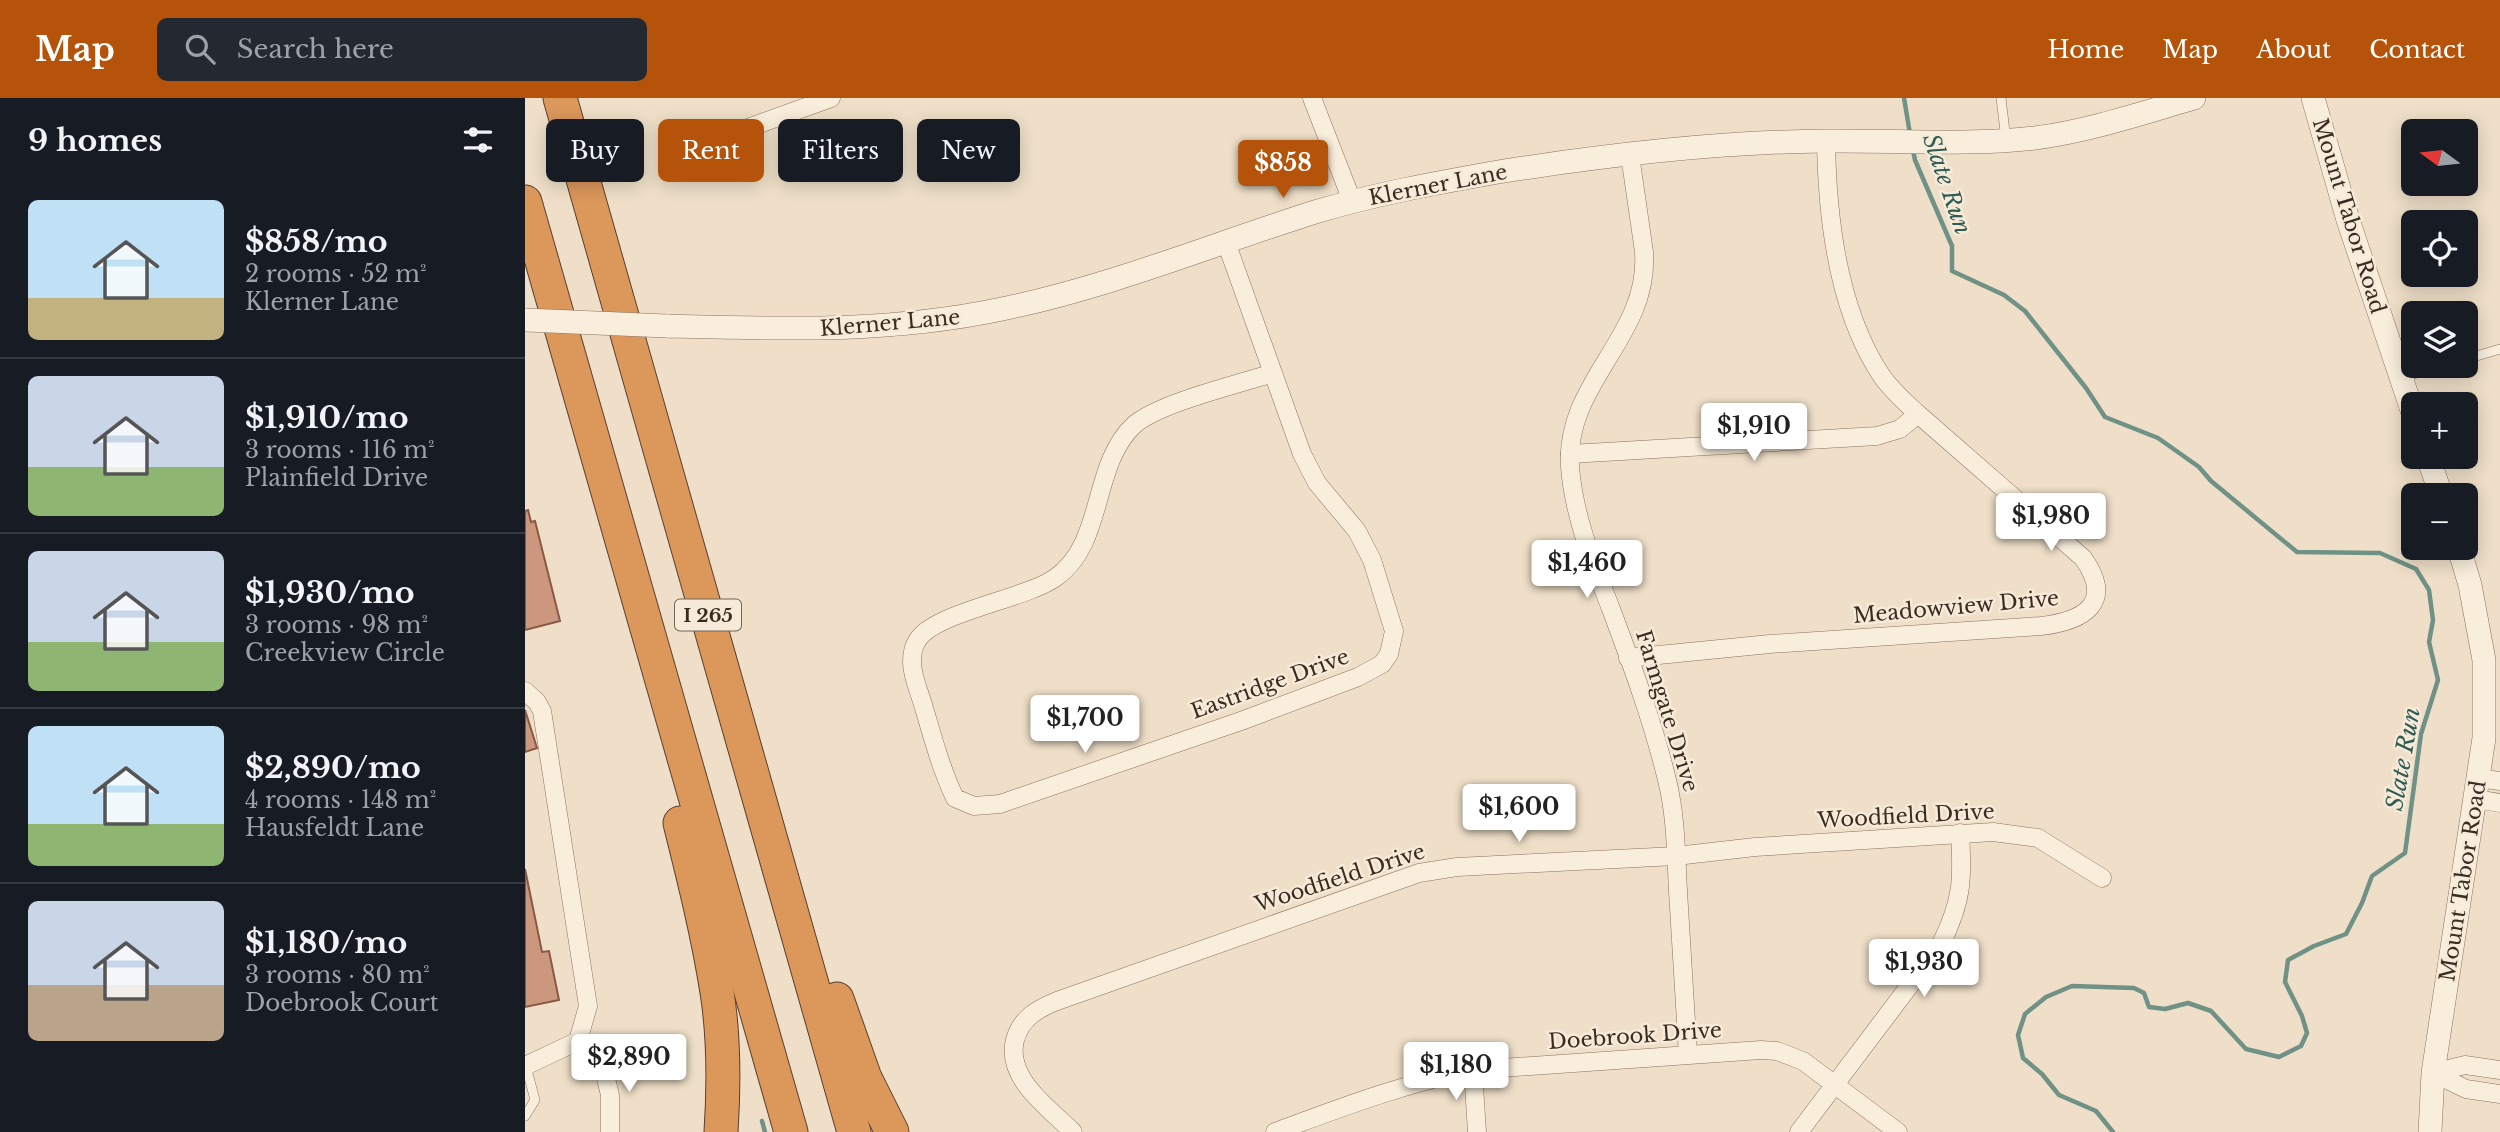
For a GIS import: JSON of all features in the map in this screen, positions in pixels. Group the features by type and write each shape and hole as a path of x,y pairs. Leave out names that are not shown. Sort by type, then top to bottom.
{"highway":[{"name":"I 265","path":"560,98 854,1132"},
{"name":"I 265","path":"525,202 791,1132"},
{"path":"629,565 623,595 699,902 717,993 722,1084 721,1132"},
{"path":"734,709 865,1078 893,1132"}],"street":[{"path":"764,122 831,98"},
{"path":"1312,98 1352,201"},
{"name":"Klerner Lane","path":"525,320 836,330 955,318 1062,295 1352,201 1403,189 1502,172 1725,144 2034,138 2069,132 2194,98"},
{"name":"Mount Tabor Road","path":"2313,98 2348,220 2401,377"},
{"name":"Meadowview Drive","path":"1628,658 1769,644 2041,626 2070,621 2091,607 2096,593 2092,570 2083,558 1918,414 1882,377 1859,332 1831,230 1826,141"},
{"name":"Farmgate Drive","path":"1630,155 1644,252 1643,285 1622,336 1576,415 1570,454 1574,505 1667,779 1674,817 1688,1054"},
{"name":"Eastridge Drive","path":"1226,242 1273,373 1301,454 1317,483 1357,531 1372,560 1394,631 1389,654 1382,664 1358,677 1241,721 1000,804 974,806 955,798 945,777 914,674 913,650 918,639 938,624 1042,586 1066,570 1082,546 1109,467 1123,438 1146,416 1273,373"},
{"path":"1570,454 1877,436 1900,429 1918,414"},
{"name":"Mount Tabor Road","path":"2430,1132 2433,1073 2485,786 2484,660 2462,560"},
{"path":"525,691 542,711 588,1006 578,1041 526,1066"},
{"path":"2485,786 2500,803"},
{"name":"Woodfield Drive","path":"1073,1132 1024,1082 1016,1068 1013,1052 1020,1026 1041,1008 1400,878 1457,867 1676,856 1755,847 1993,832 2038,838 2102,878"},
{"path":"1799,1132 1941,944 1956,915 1961,887 1960,833"},
{"name":"Doebrook Drive","path":"1275,1132 1395,1089 1473,1070 1688,1054 1777,1052 1803,1061 1898,1132"},
{"path":"602,1062 610,1096 610,1132"},
{"path":"2433,1073 2465,1065 2500,1070"},
{"path":"1473,1070 1477,1132"},
{"path":"2433,1073 2466,1089 2500,1094"}],"lane":[{"path":"2001,98 2006,140"},
{"path":"2478,355 2500,349"},
{"path":"578,1041 602,1062"},
{"path":"525,1116 535,1100 526,1066"}],"building":[{"path":"528,510 531,522 535,521 560,621 525,630 525,511"},
{"path":"525,710 537,748 525,752"},
{"path":"525,869 542,952 549,951 559,1000 525,1007"}],"waterway":[{"name":"Slate Run","path":"1904,98 1910,134"},
{"name":"Slate Run","path":"1913,150 1952,246 1952,271 2004,295 2025,311 2086,388 2105,417 2158,438 2199,467 2211,481 2297,552 2380,553 2416,569 2429,590 2433,620 2429,642 2438,680 2421,734 2405,853 2372,876 2346,934 2314,946 2288,960 2285,982 2302,1016 2307,1033 2301,1046 2279,1057 2246,1049 2211,1011 2188,1003 2165,1009 2149,1007 2144,993 2134,988 2072,986 2046,997 2025,1014 2018,1035 2023,1058 2042,1074 2059,1095 2096,1111 2113,1132"},
{"path":"762,1121 765,1132"}]}
